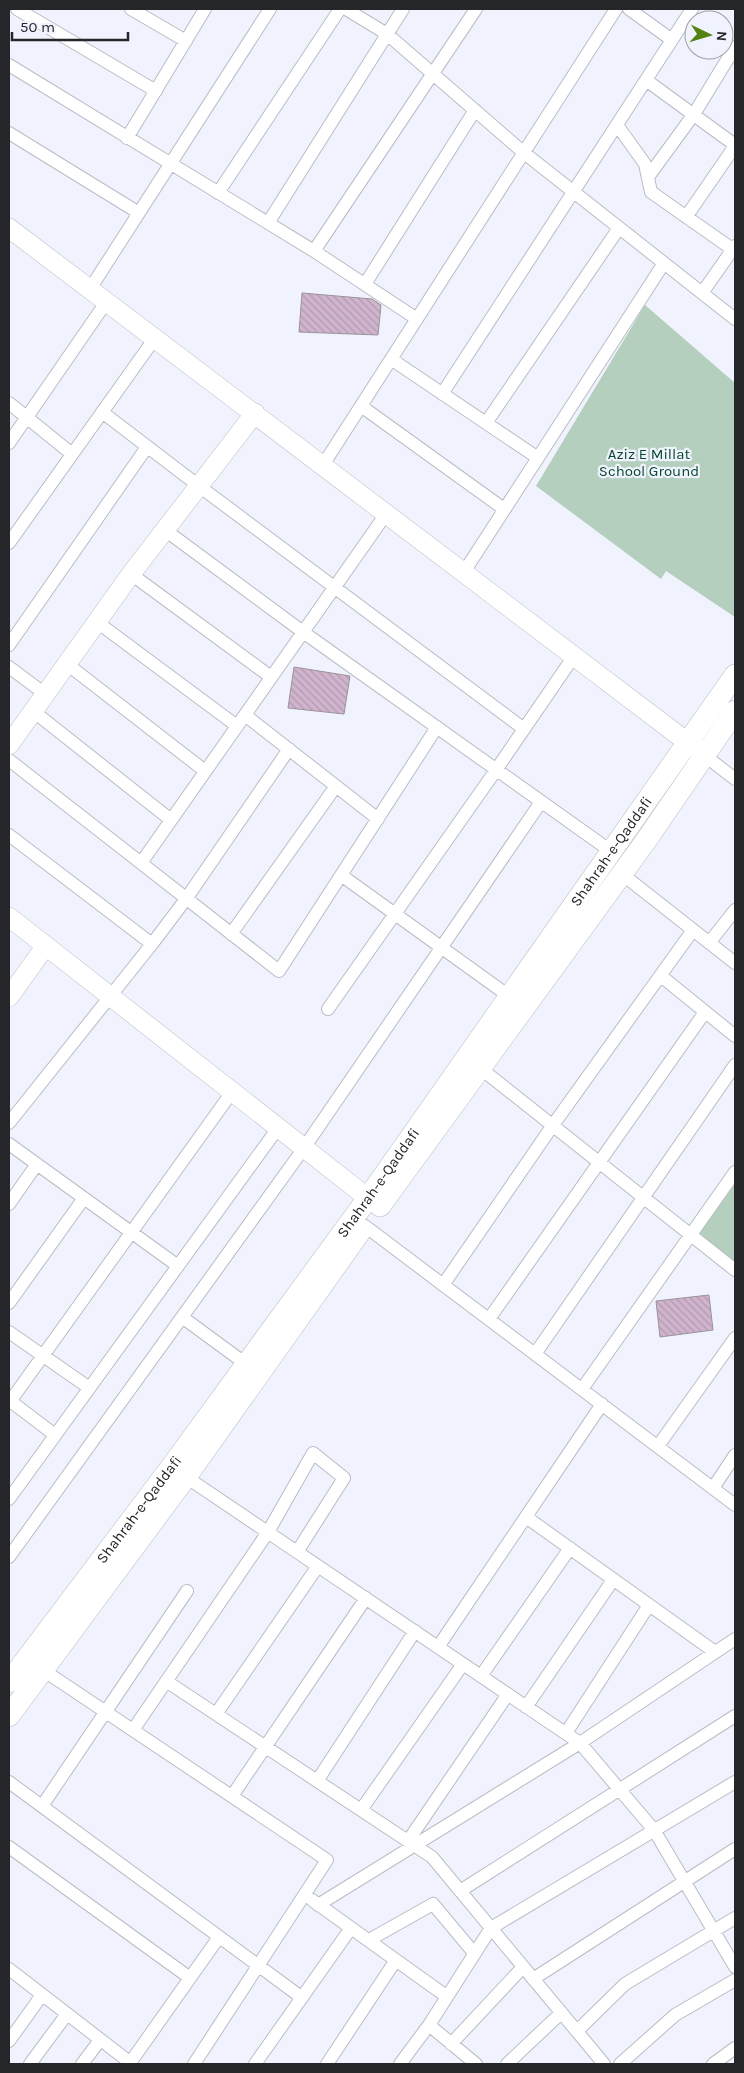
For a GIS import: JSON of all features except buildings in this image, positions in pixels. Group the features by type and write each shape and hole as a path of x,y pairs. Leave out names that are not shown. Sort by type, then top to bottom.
{"main road":[{"name":"Shahrah-e-Qaddafi","path":"9,1716 186,1477 365,1226 622,874 697,749 735,675"},
{"name":"Shahrah-e-Qaddafi","path":"9,1682 368,1198 612,852 697,749 735,710"}],"street":[{"path":"18,9 156,91"},
{"path":"131,9 186,41"},
{"path":"127,138 206,9"},
{"path":"90,289 270,9"},
{"path":"218,193 340,9"},
{"path":"346,9 387,34 523,152 735,319"},
{"path":"268,223 403,9"},
{"path":"314,251 476,9"},
{"path":"323,465 616,9"},
{"path":"629,9 672,40"},
{"path":"442,394 692,9"},
{"path":"648,177 694,114 735,46"},
{"path":"9,65 170,165 314,251 417,319"},
{"path":"646,80 735,145 686,217"},
{"path":"365,284 475,110"},
{"path":"617,125 645,164 651,192 734,249 702,293"},
{"path":"9,133 139,213"},
{"path":"9,228 735,779"},
{"path":"486,423 619,228"},
{"path":"464,572 664,263"},
{"path":"9,443 107,301"},
{"path":"9,543 155,338"},
{"path":"391,359 538,458"},
{"path":"9,402 72,454"},
{"path":"361,406 504,509"},
{"path":"102,412 524,729"},
{"path":"9,744 131,574 254,413"},
{"path":"9,645 147,446"},
{"path":"141,863 386,514"},
{"path":"165,530 303,632 612,852"},
{"path":"131,574 271,677"},
{"path":"97,622 237,726"},
{"path":"328,1009 574,656"},
{"path":"67,664 205,771"},
{"path":"9,667 45,694"},
{"path":"33,711 171,820"},
{"path":"245,715 378,819"},
{"path":"9,760 279,971 437,727"},
{"path":"9,1122 186,899 289,749"},
{"path":"231,934 336,786"},
{"path":"9,1557 304,1148 541,802"},
{"path":"9,835 152,944"},
{"path":"622,874 735,963"},
{"path":"341,875 510,997"},
{"path":"709,942 735,910"},
{"path":"9,918 368,1198"},
{"path":"443,1285 553,1126 693,930"},
{"path":"9,997 45,947"},
{"path":"661,976 735,1036"},
{"path":"489,1319 706,1012"},
{"path":"535,1354 735,1065"},
{"path":"480,1068 735,1270"},
{"path":"55,1435 9,1402 232,1092"},
{"path":"9,1499 88,1387 278,1128"},
{"path":"9,1144 178,1266"},
{"path":"9,1204 37,1164"},
{"path":"582,1389 735,1172"},
{"path":"9,1303 84,1198"},
{"path":"365,1226 735,1505"},
{"path":"182,1317 246,1364"},
{"path":"9,1332 88,1387"},
{"path":"658,1446 735,1338"},
{"path":"438,1647 602,1404"},
{"path":"133,1730 268,1532 313,1453 344,1478 297,1552"},
{"path":"712,1488 735,1455"},
{"path":"186,1477 580,1743 654,1830 735,1967"},
{"path":"526,1517 715,1652"},
{"path":"481,1676 570,1548"},
{"path":"216,1714 318,1566"},
{"path":"526,1707 614,1580"},
{"path":"42,1806 187,1592"},
{"path":"232,1796 366,1598"},
{"path":"566,1733 649,1605"},
{"path":"317,1781 415,1631"},
{"path":"318,1905 410,1843 580,1743 735,1639"},
{"path":"361,1810 463,1664"},
{"path":"43,1670 327,1860 194,2064"},
{"path":"166,1681 432,1857 561,2013 599,2063"},
{"path":"410,1843 508,1694"},
{"path":"460,1891 735,1716"},
{"path":"9,1782 301,1997"},
{"path":"400,2064 429,2025 490,1928 735,1782"},
{"path":"9,1847 190,1978"},
{"path":"533,1979 735,1849"},
{"path":"304,1894 446,1996"},
{"path":"369,1940 432,1904 474,1952"},
{"path":"576,2032 625,1984 735,1918"},
{"path":"255,2064 351,1928"},
{"path":"9,1969 131,2064 219,1937"},
{"path":"327,2064 396,1960"},
{"path":"451,2044 523,1967"},
{"path":"620,2064 675,2015 735,1980"},
{"path":"9,2041 42,1994"},
{"path":"507,2064 561,2013"},
{"path":"30,2064 67,2014"},
{"path":"429,2025 469,2062"},
{"path":"82,2064 100,2040"},
{"path":"713,2064 735,2048"}],"green space":[{"name":"Aziz E Millat School Ground","path":"645,305 735,383 735,617 666,571 661,579 536,486"},
{"path":"735,1174 735,1270 691,1235"}]}
